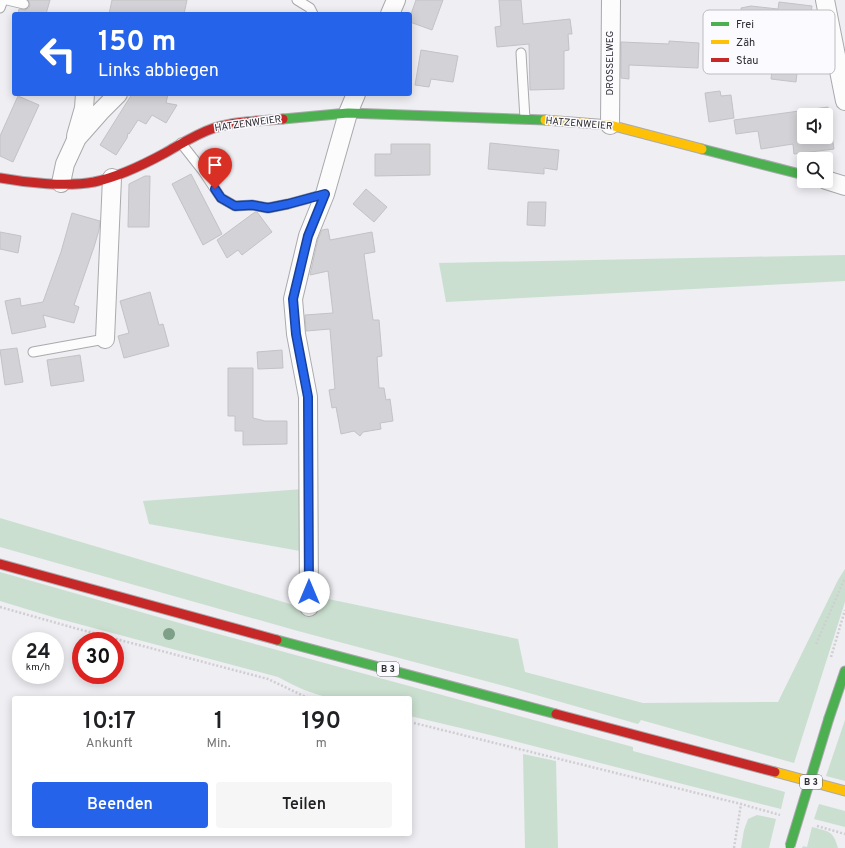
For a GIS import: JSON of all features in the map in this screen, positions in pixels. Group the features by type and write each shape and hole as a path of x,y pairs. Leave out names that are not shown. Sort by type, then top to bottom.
{"street":[{"path":"391,12 396,0"},
{"name":"DROSSELWEG","path":"610,125 611,0"},
{"path":"825,0 827,10"},
{"path":"835,50 845,101"},
{"path":"70,152 84,108 83,96"},
{"path":"61,183 65,164 77,138 116,96"},
{"path":"309,607 308,397 296,334 293,299 308,236 325,194 348,113 355,96"},
{"name":"HATZENWEIER","path":"0,178 17,181 61,183 94,182 112,178 165,153 189,138 214,128 246,122 348,113 525,119 610,125 797,173"},
{"path":"105,339 112,178"},
{"path":"833,182 845,186"},
{"name":"B 3","path":"0,564 177,613 845,791"},
{"path":"790,847 829,718 845,671"}],"lane":[{"path":"0,8 3,0"},
{"path":"7,0 24,4"},
{"path":"297,0 310,8 312,12"},
{"path":"521,53 525,119"},
{"path":"181,143 203,171 221,198 235,206 252,205 268,208 325,194"},
{"path":"32,352 105,339"}],"path":[{"path":"816,644 845,578"},
{"path":"0,607 268,679 304,696"},
{"path":"412,722 741,804 734,848"}],"green space":[{"path":"845,255 845,281 446,302 439,263"},
{"path":"303,489 300,551 149,524 143,501"},
{"path":"0,518 317,612 319,597 518,639 525,672 643,703 778,702 838,580 845,569 845,602 794,763 641,720 638,724 508,687 298,631 0,547"},
{"path":"0,572 211,632 633,747 633,751 785,792 781,809 412,716 412,696 323,696 291,684 278,677 124,636 124,632 109,632 0,601"},
{"path":"845,720 845,781 826,776"},
{"path":"523,754 556,761 558,848 525,848"},
{"path":"819,804 845,811 845,827 814,819"},
{"path":"757,815 776,819 769,848 741,848 744,830 748,819"},
{"path":"812,827 830,833 838,848 802,848 803,846 807,847"}],"building":[{"path":"28,0 50,0 47,12 18,12 19,9 25,10 29,8 30,5"},
{"path":"112,0 187,0 184,12 109,12"},
{"path":"416,0 443,0 432,30 412,23 412,12"},
{"path":"499,0 521,0 523,24 570,19 572,34 568,34 569,50 564,51 564,89 530,90 529,44 497,47 495,27 501,26"},
{"path":"779,2 812,6 811,10 741,10 741,8 751,6 778,9"},
{"path":"669,41 699,43 698,68 629,65 629,79 621,78 621,42 669,44"},
{"path":"421,50 458,56 453,82 431,79 429,87 415,85"},
{"path":"772,74 797,74 796,82 771,79"},
{"path":"720,91 721,96 731,95 734,118 709,122 705,93"},
{"path":"18,96 39,105 13,162 0,156 0,136"},
{"path":"131,96 168,96 166,103 177,105 166,123 152,115 146,124 138,120 129,134 128,133 127,138 116,155 100,145"},
{"path":"797,111 797,144 833,144 833,142 834,149 797,152 797,154 794,154 793,144 761,149 758,131 736,134 734,120"},
{"path":"490,143 559,150 557,170 544,168 544,174 488,169"},
{"path":"391,144 430,144 430,175 375,176 375,154 391,154"},
{"path":"191,174 222,234 203,245 172,184"},
{"path":"145,176 150,176 149,227 128,227 129,184"},
{"path":"366,189 387,207 374,222 353,204"},
{"path":"528,202 546,202 545,226 527,225"},
{"path":"257,212 272,232 242,255 238,250 227,258 217,240"},
{"path":"72,213 100,221 94,247 74,305 79,307 74,323 43,315 46,327 12,334 5,301 20,298 21,306 43,302 61,252"},
{"path":"328,229 330,240 372,232 375,252 364,254 373,320 379,320 382,356 377,357 379,388 384,388 386,400 390,399 393,421 380,423 381,429 363,432 360,436 354,431 341,434 336,407 332,408 329,390 335,389 330,329 306,331 305,315 333,313 328,271 310,275 318,239 322,230"},
{"path":"0,232 21,236 18,253 0,249"},
{"path":"150,292 159,325 163,324 169,346 124,358 118,336 129,333 120,301"},
{"path":"17,348 23,382 5,385 0,350"},
{"path":"282,350 283,368 258,369 257,352"},
{"path":"80,355 84,381 51,386 47,360"},
{"path":"228,368 253,368 253,418 265,421 287,421 287,444 243,445 243,431 235,431 235,416 228,416"}],"traffic: fast":[{"path":"283,119 348,113 545,120"},
{"path":"702,149 797,173"},
{"path":"277,640 556,714"},
{"path":"829,718 845,671"},
{"path":"790,846 829,718"}],"traffic: slow":[{"path":"545,120 610,125 702,149"},
{"path":"775,772 845,791"}],"traffic: jam":[{"path":"0,178 47,184 94,182 121,174 139,166 207,130 239,123 283,119"},
{"path":"0,564 277,640"},
{"path":"556,714 775,772"}],"route":[{"path":"215,189 221,198 235,206 252,205 268,208 325,194 308,236 293,299 296,334 308,397 309,592"}]}
